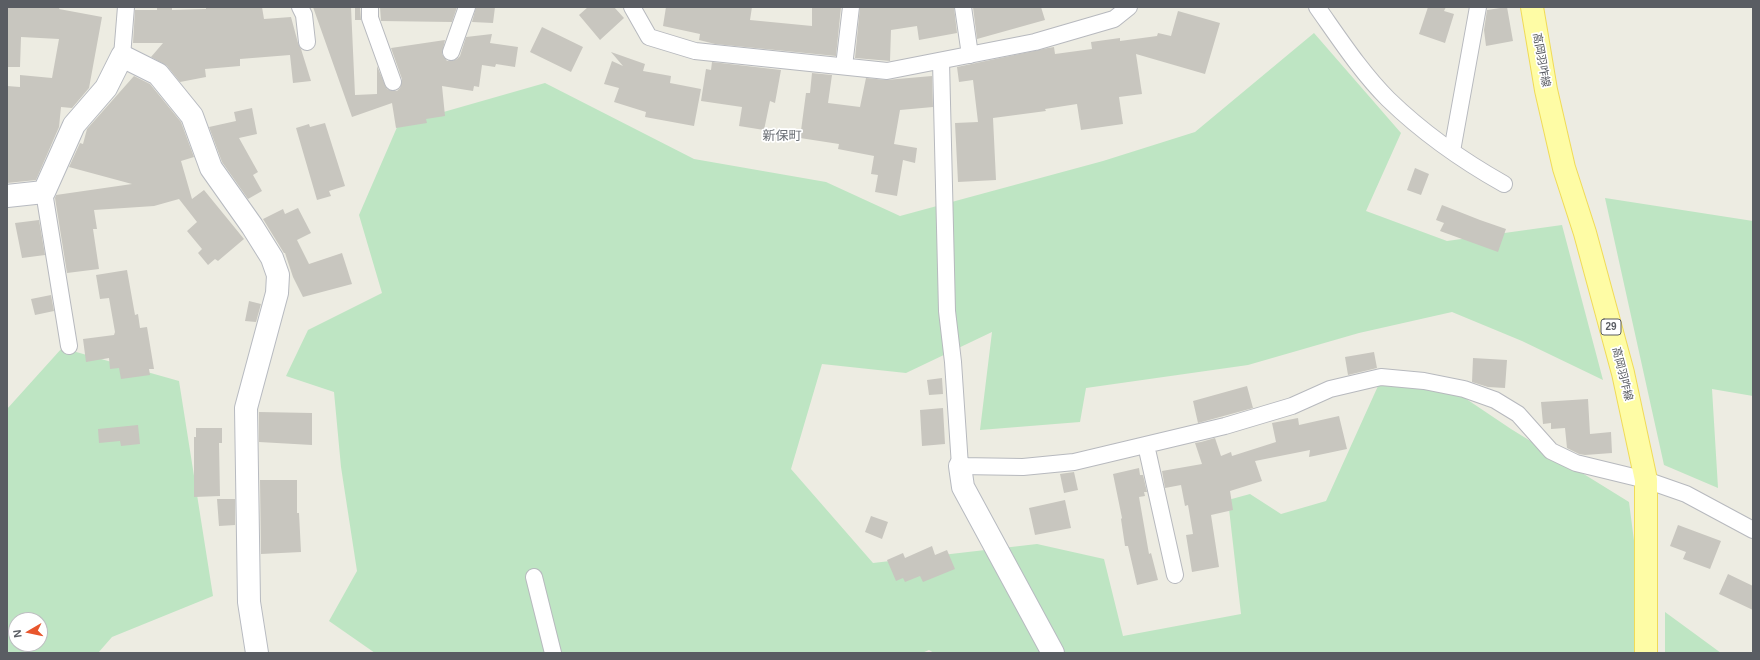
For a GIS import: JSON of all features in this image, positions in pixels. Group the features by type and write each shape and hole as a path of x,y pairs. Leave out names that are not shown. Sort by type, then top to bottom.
{"main road":[{"name":"高岡羽咋線","path":"1532,7 1546,90 1564,168 1585,233 1623,373 1646,480 1646,653"}],"street":[{"path":"69,346 44,192 74,125 106,88 122,56 126,7"},
{"path":"300,7 304,15 307,42"},
{"path":"370,7 370,18 393,82"},
{"path":"451,52 467,7"},
{"path":"632,7 649,37 695,51 887,71 942,62 1035,42 1114,20 1129,7"},
{"path":"844,66 851,7"},
{"path":"963,7 970,55"},
{"path":"1317,7 1355,60 1388,99 1452,151 1474,167 1504,184"},
{"path":"1452,151 1478,7"},
{"path":"122,56 158,74 192,116 211,168 252,226 272,258 278,275 277,293 246,408 249,602 257,653"},
{"path":"942,62 947,311 953,362 960,466 963,487 1053,653"},
{"path":"7,196 44,192"},
{"path":"960,466 1024,467 1074,462 1240,421 1292,406 1330,389 1381,377 1424,381 1451,386 1495,400 1518,414 1552,451 1576,463 1646,480 1686,494 1753,530"},
{"path":"1146,445 1176,575"},
{"path":"534,577 553,653"}],"green space":[{"path":"1314,33 1401,133 1366,211 1447,241 1562,225 1603,380 1522,341 1452,312 1359,333 1248,365 1086,388 1080,422 980,430 992,332 906,373 822,364 791,469 873,563 1037,544 1104,559 1123,636 1241,614 1228,500 1250,494 1281,514 1326,501 1378,386 1444,384 1511,429 1629,502 1637,564 1638,653 934,653 929,650 922,653 375,653 329,621 357,571 341,467 334,392 286,376 308,330 382,293 359,215 398,125 545,83 694,159 826,182 900,216 1103,161 1195,132"},
{"path":"1605,198 1753,221 1753,396 1712,389 1718,488 1664,465"},
{"path":"62,348 179,381 213,596 112,637 98,653 7,653 7,409"},
{"path":"1665,612 1721,653 1665,653"}],"building":[{"path":"7,7 60,7 59,9 102,17 89,88 72,108 61,107 59,127 36,180 7,183 7,86 20,87 20,75 52,78 59,39 21,37 20,67 7,67"},
{"path":"206,7 262,7 264,19 291,17 311,81 293,83 290,55 240,59 240,66 205,69 206,77 180,82 167,66 151,57 163,43 133,43 135,10 157,10 157,8 172,8 172,10 206,9"},
{"path":"313,7 351,7 355,95 377,94 377,66 387,89 397,91 400,88 402,79 391,48 445,40 442,54 447,61 452,61 460,56 466,37 492,34 490,43 518,47 515,67 496,64 495,67 482,65 479,87 474,86 473,91 442,86 445,116 426,119 427,123 396,128 392,103 352,117"},
{"path":"355,7 360,7 361,20 355,20"},
{"path":"380,7 457,7 452,22 381,21"},
{"path":"476,7 495,7 493,23 472,22"},
{"path":"588,7 614,7 624,18 600,40 579,15"},
{"path":"666,7 752,7 750,20 812,26 812,7 841,7 836,56 715,44 699,40 700,34 663,26"},
{"path":"860,7 954,7 957,33 919,40 917,26 891,30 890,61 855,58"},
{"path":"973,7 1041,7 1045,20 977,39"},
{"path":"1428,7 1446,7 1444,11 1454,14 1445,43 1419,34"},
{"path":"1507,7 1513,41 1486,46 1484,30 1487,10"},
{"path":"1178,11 1220,23 1205,74 1136,54 1142,94 1119,97 1123,124 1081,130 1077,104 1045,109 1046,111 993,118 996,180 958,182 955,123 978,122 973,80 959,82 957,67 1054,47 1055,54 1092,49 1091,42 1120,38 1120,41 1157,36 1158,33 1171,36"},
{"path":"542,27 583,47 571,72 530,52"},
{"path":"611,52 645,64 643,71 671,76 670,83 701,89 694,126 645,117 646,112 614,102 619,88 604,84 612,61 623,66"},
{"path":"712,62 781,70 775,103 770,101 764,130 739,126 742,107 701,101 706,69 711,70"},
{"path":"812,73 832,75 828,103 860,107 866,78 886,80 932,76 933,107 900,110 894,144 917,148 915,163 903,160 897,196 875,192 878,175 871,174 874,156 838,149 839,144 800,138 806,93 810,93"},
{"path":"134,76 150,84 181,122 194,157 181,161 192,199 204,190 244,239 218,261 215,259 208,265 198,253 202,249 187,231 197,222 179,199 154,206 94,210 97,229 93,229 99,269 67,273 55,198 56,195 132,184 69,167 80,143 83,144 87,129"},
{"path":"252,108 257,134 239,138 258,172 253,175 262,191 248,199 222,162 209,127 236,121 234,112"},
{"path":"325,123 345,186 329,191 331,196 317,200 296,128 309,124 310,127"},
{"path":"1415,168 1429,174 1421,195 1407,190"},
{"path":"1442,205 1506,229 1498,252 1440,231 1444,223 1436,220"},
{"path":"298,208 311,233 297,240 309,264 342,253 352,284 303,297 293,277 285,253 263,219 283,209 285,214"},
{"path":"39,220 45,255 22,258 15,223"},
{"path":"127,270 135,315 138,314 140,328 147,327 154,369 149,369 150,375 121,379 119,368 110,369 109,358 86,362 83,339 114,335 115,332 109,298 100,299 96,275"},
{"path":"51,295 54,311 35,315 31,299"},
{"path":"249,301 261,304 256,322 245,321"},
{"path":"1374,352 1377,368 1348,375 1345,357"},
{"path":"1473,358 1507,360 1505,388 1488,387 1472,382"},
{"path":"942,378 943,394 929,395 927,380"},
{"path":"1247,386 1253,408 1198,423 1193,401"},
{"path":"1588,399 1590,434 1611,432 1612,453 1579,454 1567,448 1565,428 1551,429 1551,423 1543,424 1541,402"},
{"path":"943,408 945,444 922,446 920,410"},
{"path":"259,412 312,413 312,445 259,442"},
{"path":"1339,416 1347,449 1309,457 1310,450 1255,461 1262,481 1230,491 1233,510 1211,515 1219,567 1192,572 1186,535 1193,534 1188,505 1185,506 1181,485 1165,488 1162,471 1202,464 1195,443 1215,438 1221,456 1231,452 1232,456 1276,442 1272,423 1298,418 1299,425"},
{"path":"138,425 140,444 121,446 120,441 99,443 98,429"},
{"path":"196,428 222,428 222,443 219,443 220,496 194,497 194,437 196,437"},
{"path":"1139,468 1140,475 1143,475 1147,492 1144,492 1145,496 1139,497 1149,554 1151,553 1158,580 1137,585 1128,546 1125,546 1122,518 1113,474"},
{"path":"1074,472 1078,490 1064,493 1060,474"},
{"path":"260,480 297,480 297,513 299,513 301,552 261,554"},
{"path":"217,499 235,499 235,525 219,526"},
{"path":"1065,500 1071,528 1035,535 1029,508"},
{"path":"871,516 888,522 882,539 865,532"},
{"path":"1678,525 1721,541 1710,569 1683,559 1686,552 1670,546"},
{"path":"932,546 935,555 947,550 955,569 923,582 920,576 905,582 903,578 896,581 887,560 903,553 905,558"},
{"path":"1728,574 1753,586 1753,610 1719,594"}],"district":[{"name":"新保町","path":"782,136"}]}
